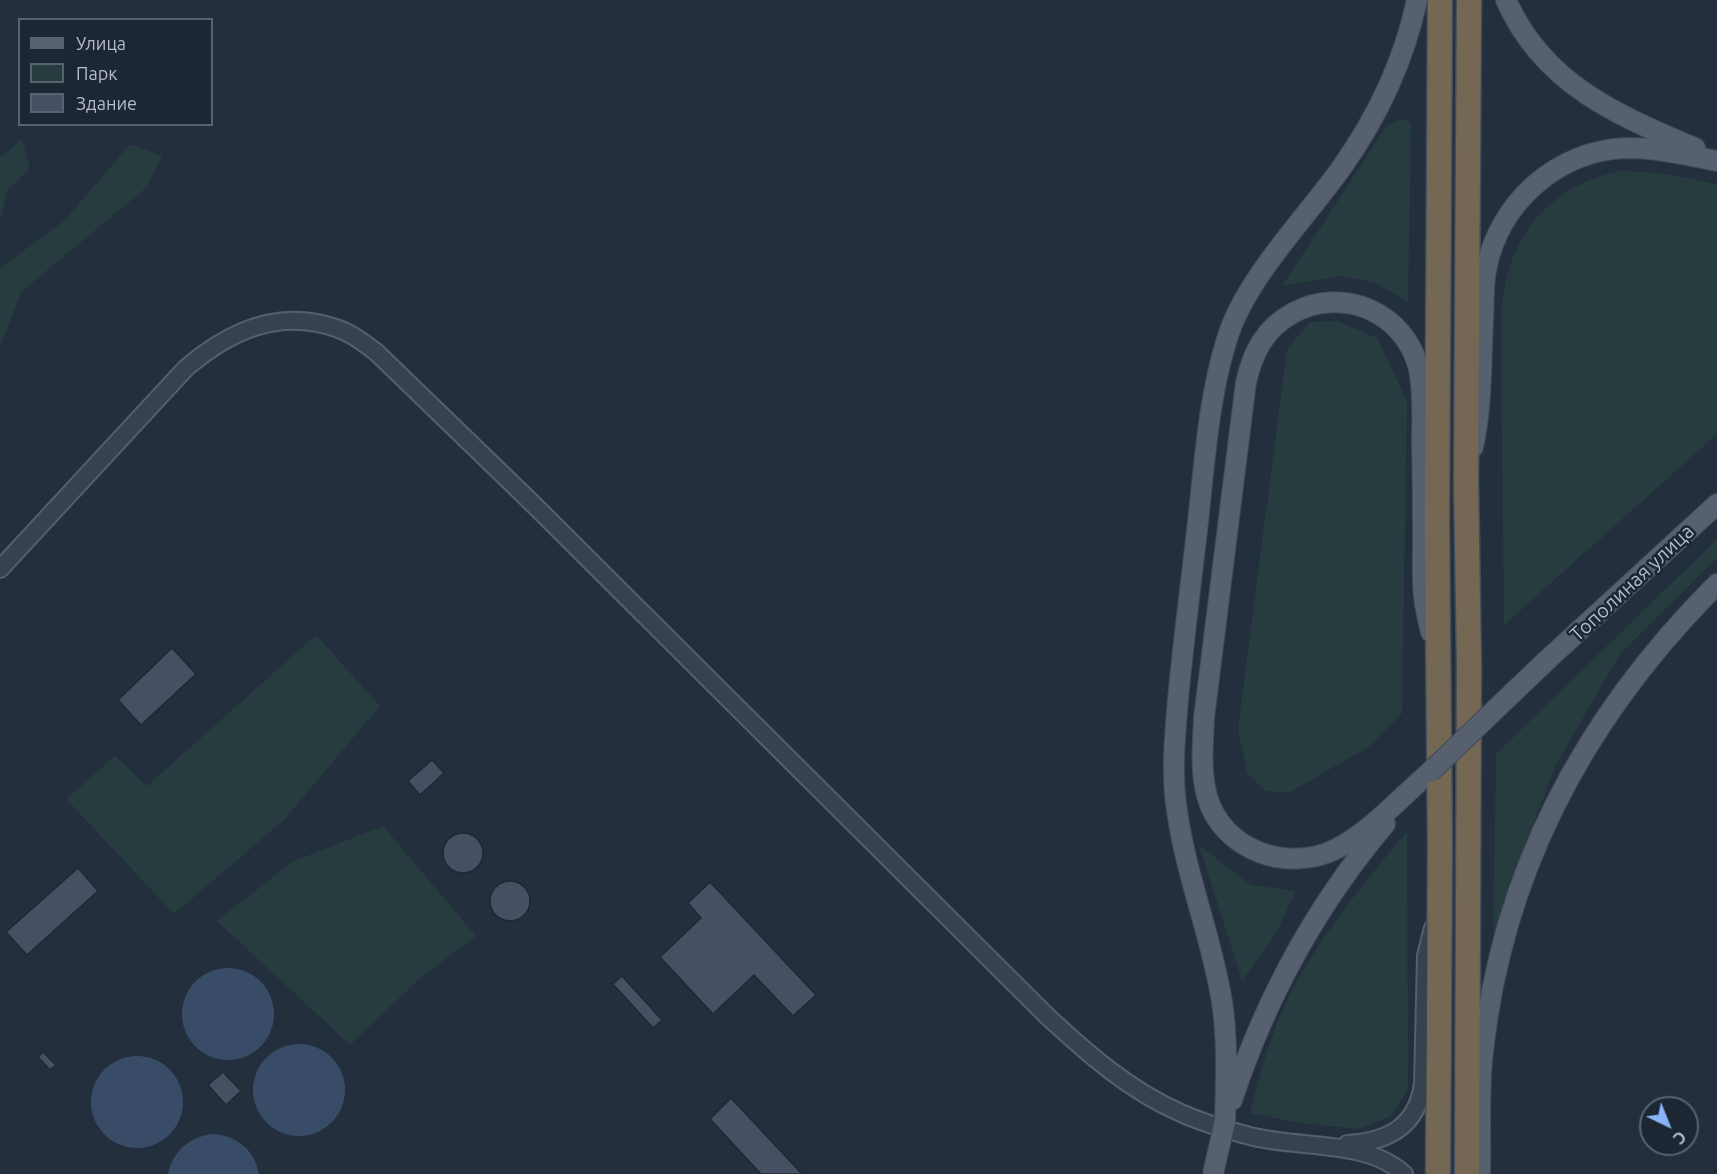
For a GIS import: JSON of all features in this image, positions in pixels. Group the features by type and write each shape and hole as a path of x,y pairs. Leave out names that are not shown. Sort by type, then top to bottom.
{"highway":[{"path":"1438,1174 1440,0"},
{"path":"1467,1174 1469,664 1466,482 1469,0"}],"main road":[{"path":"1236,1059 1215,965 1182,842 1174,780 1181,658 1215,387 1227,337 1241,307 1292,232 1341,168 1384,98 1403,54 1418,0"},
{"path":"1506,0 1534,47 1554,69 1580,91 1638,124 1717,159"},
{"path":"1466,482 1479,417 1486,269 1496,239 1516,205 1527,192 1552,171 1567,162 1597,152 1645,149 1717,159"},
{"path":"1384,819 1337,849 1323,855 1306,858 1279,858 1256,852 1235,839 1211,807 1205,785 1203,750 1210,662 1246,382 1256,351 1269,332 1286,317 1315,304 1328,302 1354,304 1377,313 1393,326 1407,343 1418,367 1422,400 1424,595 1438,670"},
{"name":"Тополиная улица","path":"1384,819 1546,662 1717,504"},
{"path":"1480,1174 1482,1054 1487,1021 1508,928 1531,858 1552,808 1598,726 1644,664 1717,584"},
{"path":"1213,1174 1236,1059 1308,931 1339,882 1384,819"}],"street":[{"path":"0,569 186,368 203,354 239,332 258,326 298,321 318,323 338,329 376,352 399,374 1083,1049 1137,1089 1180,1113 1253,1137 1372,1156 1385,1160 1404,1174"},
{"path":"1319,1146 1379,1140 1404,1125 1417,1108 1423,1084 1426,956 1439,907"}],"green space":[{"path":"1402,119 1411,123 1408,302 1376,283 1342,276 1282,286 1388,124"},
{"path":"22,138 30,169 7,191 0,222 0,158"},
{"path":"130,144 162,156 147,187 21,292 0,348 0,268 65,220"},
{"path":"1619,171 1668,175 1717,185 1717,434 1504,625 1501,336 1502,304 1508,275 1515,252 1526,233 1539,215 1555,200 1595,178"},
{"path":"1337,321 1377,338 1407,401 1402,713 1370,746 1289,793 1266,791 1247,774 1238,728 1287,349 1310,322"},
{"path":"1717,539 1717,558 1620,654 1557,763 1507,892 1493,949 1496,754"},
{"path":"316,635 380,706 284,820 174,914 66,799 115,756 147,786"},
{"path":"383,826 476,936 418,980 350,1045 217,921 292,862"},
{"path":"1407,832 1408,1089 1391,1116 1360,1129 1299,1123 1250,1113 1271,1039 1301,974 1343,911"},
{"path":"1199,845 1251,885 1296,891 1275,935 1242,981"}],"water":[{"path":"228,968 254,976 266,988 274,1014 266,1040 254,1052 228,1060 202,1052 190,1040 182,1014 190,988 202,976"},
{"path":"299,1044 325,1052 337,1064 345,1090 337,1116 325,1128 299,1136 273,1128 261,1116 253,1090 261,1064 273,1052"},
{"path":"137,1056 163,1064 175,1076 183,1102 175,1128 163,1140 137,1148 111,1140 99,1128 91,1102 99,1076 111,1064"},
{"path":"214,1134 231,1138 244,1146 254,1158 259,1174 168,1174 174,1158 184,1146 197,1138"}],"building":[{"path":"172,648 196,674 141,725 118,700"},
{"path":"432,760 444,773 420,795 408,781"},
{"path":"463,833 477,839 483,853 477,867 463,873 449,867 443,853 449,839"},
{"path":"78,868 98,891 27,955 6,932"},
{"path":"510,881 524,887 530,901 524,915 510,921 496,915 490,901 496,887"},
{"path":"710,882 816,995 793,1016 754,975 713,1014 660,957 701,918 688,903"},
{"path":"622,976 662,1020 653,1028 613,984"},
{"path":"43,1052 56,1065 50,1070 38,1057"},
{"path":"223,1072 241,1091 226,1105 208,1085"},
{"path":"731,1098 802,1174 761,1174 710,1119"}]}
